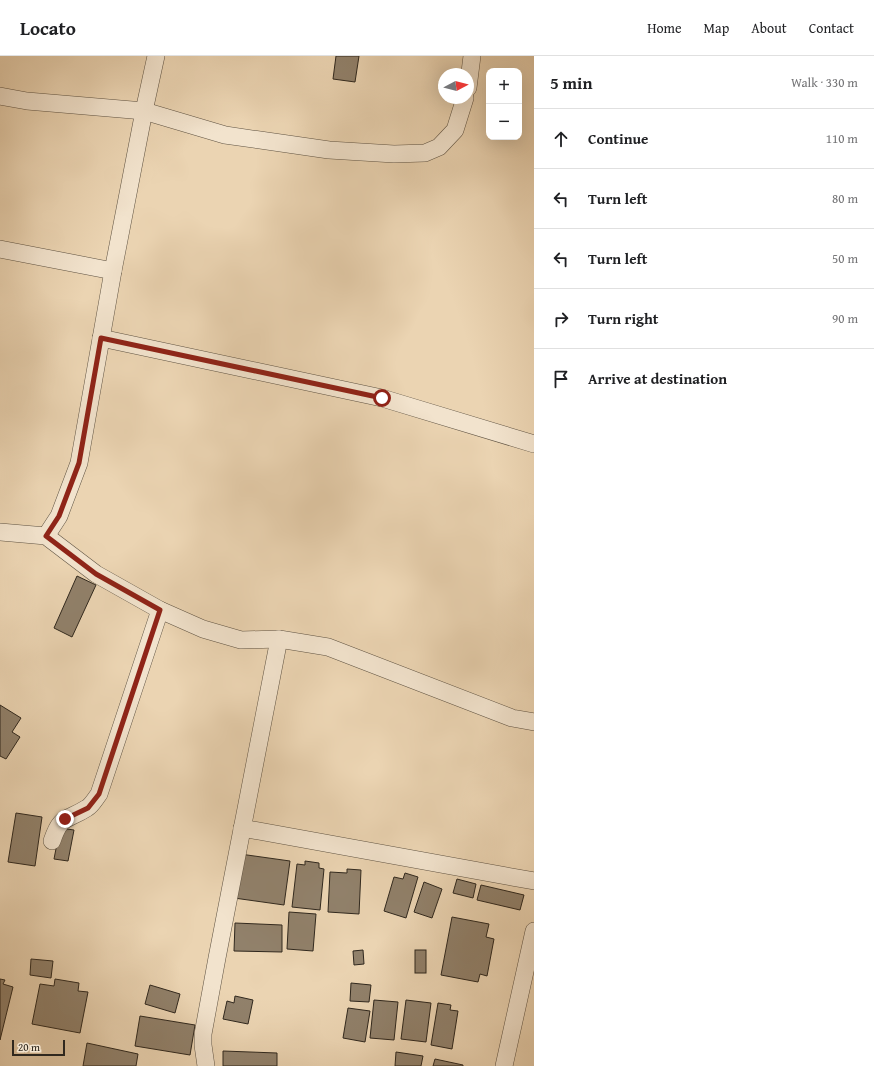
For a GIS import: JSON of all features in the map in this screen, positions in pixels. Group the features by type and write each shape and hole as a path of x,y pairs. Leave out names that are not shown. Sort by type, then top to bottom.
{"street":[{"path":"46,536 59,516 79,463 101,338 144,111 156,56"},
{"path":"470,68 472,56"},
{"path":"0,96 27,101 144,111 225,135 329,150 394,154 425,153 438,147 455,130 463,104"},
{"path":"0,249 114,271"},
{"path":"101,338 382,398 534,444"},
{"path":"0,532 46,536 96,574 160,610 203,629 241,640 279,638 328,647 512,718 534,722"},
{"path":"52,841 56,829 65,819 88,808 99,794 160,610"},
{"path":"206,1066 203,1034 279,638"},
{"path":"242,828 534,881"},
{"path":"504,1066 534,931"}],"building":[{"path":"336,56 359,56 355,82 333,79"},
{"path":"77,576 96,585 72,637 54,628"},
{"path":"0,705 21,718 12,732 20,737 6,759 0,756"},
{"path":"16,813 42,817 35,866 8,862"},
{"path":"60,828 74,830 68,861 54,859"},
{"path":"240,854 290,861 284,905 234,898"},
{"path":"305,861 319,863 319,868 324,869 320,910 292,907 297,864 305,865"},
{"path":"347,869 361,870 359,914 328,912 330,872 347,873"},
{"path":"405,873 418,877 406,918 384,911 394,877 403,879"},
{"path":"457,879 476,884 473,898 453,893"},
{"path":"424,882 442,889 432,918 414,912"},
{"path":"481,885 524,895 520,910 477,900"},
{"path":"289,912 316,914 313,951 287,949"},
{"path":"452,917 489,924 486,937 494,939 487,976 480,974 478,982 441,975"},
{"path":"235,923 282,925 282,952 234,951"},
{"path":"363,950 364,964 354,965 353,951"},
{"path":"415,950 426,950 426,973 415,973"},
{"path":"31,959 53,961 51,978 30,975"},
{"path":"0,979 5,980 3,984 13,987 0,1040"},
{"path":"55,979 79,983 78,991 88,992 80,1033 32,1024 40,984 54,986"},
{"path":"351,983 371,985 369,1002 350,1001"},
{"path":"150,985 180,994 175,1013 145,1004"},
{"path":"235,996 253,1000 248,1024 223,1019 227,1001 234,1003"},
{"path":"374,1000 398,1002 394,1040 370,1038"},
{"path":"406,1000 431,1003 426,1042 401,1039"},
{"path":"438,1003 451,1005 450,1010 458,1011 452,1049 431,1045"},
{"path":"348,1008 370,1011 365,1042 343,1038"},
{"path":"140,1016 195,1025 190,1055 135,1046"},
{"path":"87,1043 138,1054 136,1066 83,1066"},
{"path":"223,1051 277,1053 277,1066 223,1066"},
{"path":"396,1052 423,1056 421,1066 395,1066"},
{"path":"435,1059 463,1065 463,1066 433,1066"}],"route":[{"path":"65,819 88,808 99,794 160,610 96,574 46,536 59,516 79,463 101,338 382,398"}]}
